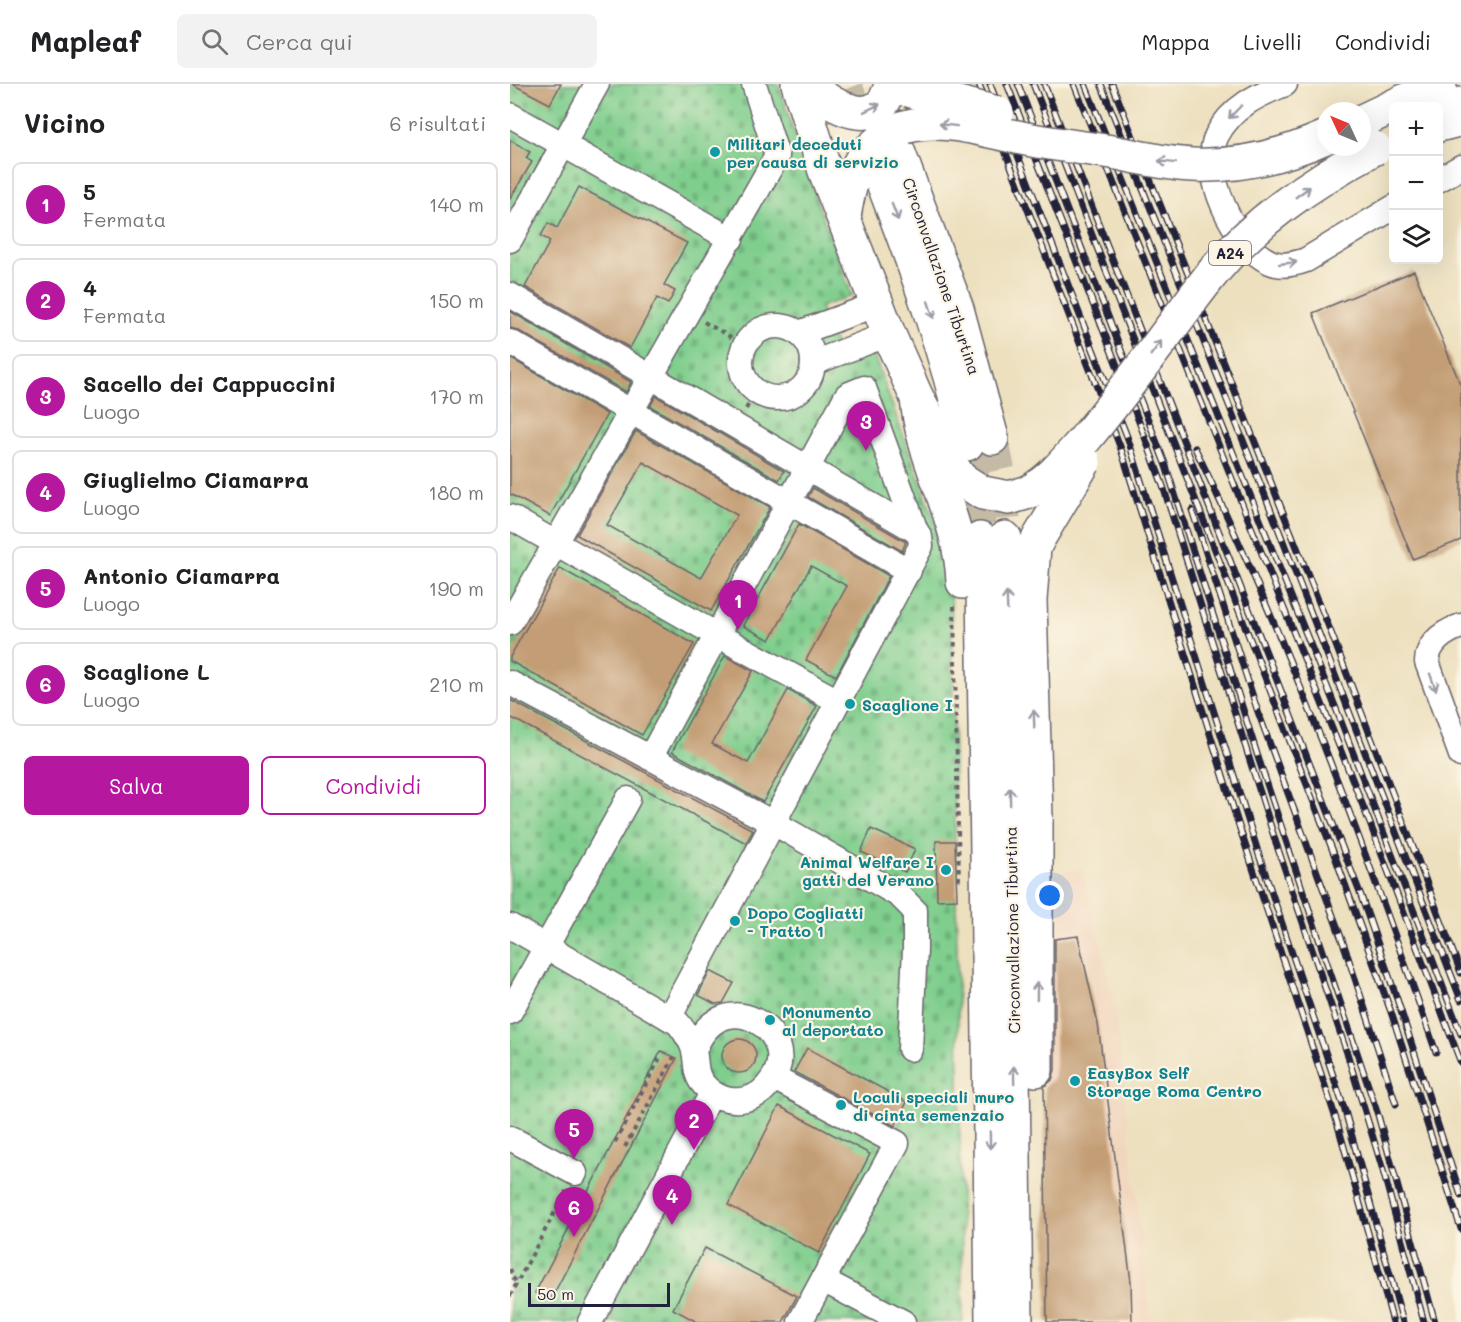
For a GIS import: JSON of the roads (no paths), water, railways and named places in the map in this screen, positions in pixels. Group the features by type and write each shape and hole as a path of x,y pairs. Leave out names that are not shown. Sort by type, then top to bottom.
{"highway":[{"path":"798,84 825,171 890,337 916,398 929,419 946,458 961,479 972,488 999,497 1018,496 1029,492 1054,474 1121,395"},
{"path":"807,84 838,107 860,112 871,110 900,86 1032,123 1110,152"},
{"name":"A24","path":"1121,395 1207,279 1234,248 1300,194 1381,138 1440,84"},
{"path":"1443,113 1461,104"},
{"path":"844,217 849,185 859,162 878,141 894,149 921,123 940,124 1170,163 1217,165 1267,158 1317,141"},
{"name":"Circonvallazione Tiburtina","path":"894,149 957,309 979,441"},
{"path":"992,1322 989,1060 978,980 967,854 962,571 1004,541 1103,431 1121,395"},
{"path":"916,398 925,440 1004,541 1030,600 1036,819 1013,983"},
{"name":"Circonvallazione Tiburtina","path":"1004,541 1008,651 1016,1322"},
{"name":"Circonvallazione Tiburtina","path":"1036,819 1036,1322"}],"street":[{"path":"510,240 597,84"},
{"path":"510,623 777,156 754,84"},
{"path":"1286,84 1247,101 1223,126 1214,145 1213,169 1216,188 1226,214 1242,237 1271,263 1295,263 1306,260 1389,210"},
{"path":"510,114 731,239"},
{"path":"1443,129 1461,124"},
{"path":"1443,177 1461,167"},
{"path":"510,295 916,531"},
{"path":"799,333 864,309 876,300"},
{"path":"788,327 799,333 812,352 811,374 806,384 788,396 777,398 754,395 741,370 741,357 745,345 753,335 764,328 788,327"},
{"path":"813,363 873,340 890,337"},
{"path":"510,342 909,571"},
{"path":"650,758 847,395 864,388 920,537 921,546 772,823 674,1020"},
{"path":"510,517 717,635 838,700"},
{"path":"1454,629 1432,645 1427,662 1461,755"},
{"path":"510,683 772,823 900,895 915,911 910,1049"},
{"path":"510,1012 628,799"},
{"path":"510,926 674,1020 692,1026 709,1025 728,1016 739,1015 759,1021 774,1037 779,1057 774,1078 758,1095 747,1099 723,1099 703,1084 697,1075 694,1063 684,1054"},
{"path":"674,1020 687,1035 684,1054"},
{"path":"684,1054 709,1025"},
{"path":"774,1078 897,1143 800,1322"},
{"path":"590,1322 712,1093"},
{"path":"510,1138 575,1173"},
{"path":"823,1280 903,1322"}],"tunnel":[{"path":"847,89 878,170"},
{"path":"992,438 1002,488 1005,538"},
{"path":"967,444 978,507 980,539"}],"railway":[{"path":"979,84 1121,449 1237,820 1337,1122 1393,1322"},
{"path":"990,84 1128,439 1259,855 1345,1111 1403,1322"},
{"path":"1007,84 1163,486 1276,843 1347,1053 1382,1167 1424,1322"},
{"path":"1018,84 1166,466 1258,757 1378,1115 1435,1322"},
{"path":"1033,84 1336,859 1391,1012 1461,1229"},
{"path":"1044,84 1360,893 1461,1196"},
{"path":"1074,84 1369,821 1461,1063"},
{"path":"1085,84 1337,711 1461,1034"},
{"path":"1101,84 1278,528 1461,1000"},
{"path":"1112,84 1332,635 1461,973"},
{"path":"1195,448 1294,671 1382,899 1436,1052"},
{"path":"1192,510 1257,709 1345,948 1396,1104"}],"place":[{"name":"Militari deceduti per causa di servizio","path":"715,152"},
{"name":"Sacello dei Cappuccini","path":"866,451"},
{"name":"5","path":"738,630"},
{"name":"Scaglione I","path":"850,704"},
{"name":"Animal Welfare I gatti del Verano","path":"946,870"},
{"name":"Dopo Cogliatti - Tratto 1","path":"735,921"},
{"name":"Monumento al deportato","path":"770,1020"},
{"name":"EasyBox Self Storage Roma Centro","path":"1075,1081"},
{"name":"Loculi speciali muro di cinta semenzaio","path":"841,1105"},
{"name":"4","path":"694,1150"},
{"name":"Antonio Ciamarra","path":"574,1159"},
{"name":"Giuglielmo Ciamarra","path":"672,1225"},
{"name":"Scaglione L","path":"574,1237"}]}
